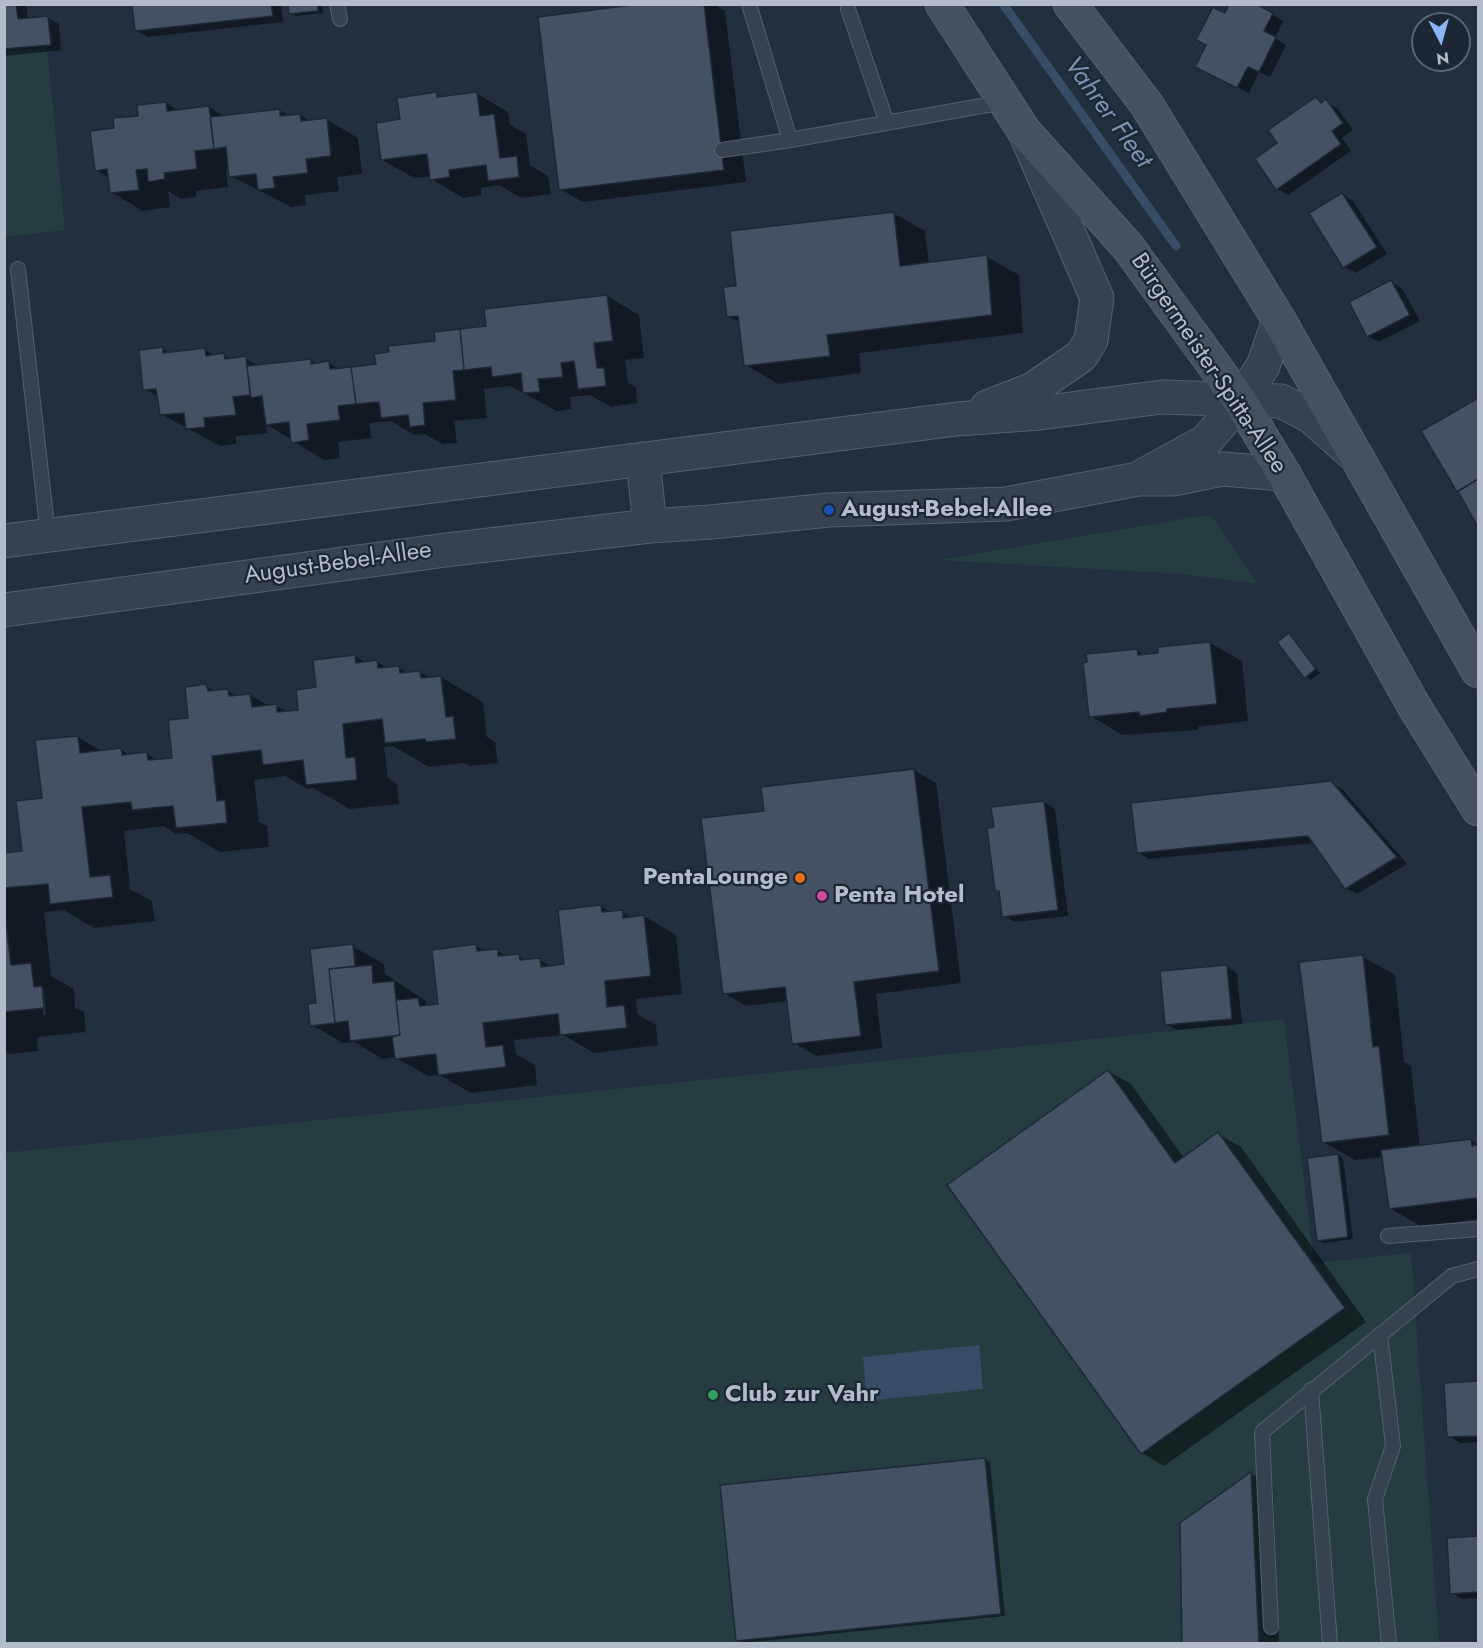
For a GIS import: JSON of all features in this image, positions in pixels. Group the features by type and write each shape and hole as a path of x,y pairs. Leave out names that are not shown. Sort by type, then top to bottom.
{"main road":[{"name":"Bürgermeister-Spitta-Allee","path":"942,4 1024,131 1128,248 1240,401 1284,474 1414,706 1479,809"},
{"path":"1070,4 1147,105 1279,320 1479,671"}],"street":[{"path":"957,419 1033,388 1081,356 1091,340 1097,298 1024,131"},
{"name":"August-Bebel-Allee","path":"1137,479 1206,441 1240,401 1263,366 1279,320"},
{"path":"4,541 957,419 1040,413 1162,397 1281,401 1310,416 1359,459"},
{"path":"643,459 650,526"},
{"name":"August-Bebel-Allee","path":"4,610 446,550 650,526 829,510 1006,504 1137,479 1173,479 1222,469 1284,474"}],"lane":[{"path":"750,4 790,140"},
{"path":"848,9 887,123"},
{"path":"722,150 1004,102"},
{"path":"18,269 48,535"},
{"path":"1388,1236 1479,1229"},
{"path":"1271,1627 1262,1432 1452,1276 1479,1269"},
{"path":"1380,1334 1393,1446 1375,1499 1389,1644"},
{"path":"1311,1390 1330,1644"}],"green space":[{"path":"47,47 65,230 5,237 5,51"},
{"path":"1206,515 1215,521 1258,584 1183,574 938,560"},
{"name":"Club zur Vahr","path":"1284,1019 1314,1263 1411,1253 1439,1643 5,1643 4,1153"}],"water":[{"path":"979,1345 983,1389 867,1401 863,1357"}],"building":[{"path":"4,4 16,4 18,19 48,16 51,45 4,49"},
{"path":"132,4 271,4 273,16 135,31"},
{"path":"288,4 318,4 318,11 289,14"},
{"path":"640,4 704,4 724,170 559,190 538,17"},
{"path":"1229,4 1256,4 1273,13 1264,31 1276,37 1259,72 1248,67 1237,88 1195,67 1206,45 1196,40 1213,7 1225,13"},
{"path":"437,92 437,97 477,92 480,116 494,114 500,158 517,156 519,177 488,181 486,165 449,170 450,177 430,180 427,154 381,160 376,123 400,119 397,98"},
{"path":"1316,97 1321,103 1326,99 1343,123 1332,131 1341,144 1276,190 1255,159 1277,143 1268,130"},
{"path":"166,102 167,111 209,106 214,149 195,151 197,169 164,173 165,179 148,182 147,169 136,170 139,190 110,193 107,169 95,171 90,131 114,128 113,118 138,116 137,105"},
{"path":"280,109 280,116 300,114 301,121 327,118 331,156 306,159 308,173 273,177 275,188 258,190 256,174 229,177 226,147 214,149 210,117"},
{"path":"1342,193 1377,247 1343,268 1309,213"},
{"path":"894,212 900,266 987,255 992,315 827,335 830,356 744,366 738,316 727,317 723,287 736,286 730,231"},
{"path":"1391,280 1410,315 1367,337 1349,302"},
{"path":"607,295 613,341 594,343 597,368 604,368 606,386 578,389 574,361 561,363 563,377 538,379 540,392 523,393 521,373 492,377 491,367 464,370 460,329 486,326 484,309"},
{"path":"460,329 464,370 453,371 456,400 423,403 425,425 410,427 408,415 381,418 379,402 356,404 351,367 376,364 374,354 389,352 388,346 435,341 434,332"},
{"path":"163,347 163,353 205,348 206,356 224,353 225,359 246,356 250,395 233,397 236,415 204,418 205,427 186,429 184,413 160,415 156,389 143,390 139,350"},
{"path":"311,359 311,364 329,361 330,369 351,367 356,404 338,406 340,420 307,424 309,440 291,443 289,422 266,425 262,396 251,398 247,366"},
{"path":"1478,398 1478,479 1457,492 1421,431"},
{"path":"1478,479 1478,527 1458,491"},
{"path":"1289,633 1316,669 1304,678 1277,642"},
{"path":"1210,642 1217,704 1167,709 1167,712 1140,716 1139,712 1089,717 1083,663 1087,662 1086,654 1137,649 1138,655 1158,653 1158,647"},
{"path":"355,655 356,663 377,660 378,668 399,666 400,673 420,671 421,678 441,676 446,717 453,716 456,739 385,743 382,719 343,724 346,758 355,757 357,780 306,785 303,760 263,765 261,750 212,756 217,801 225,800 227,823 176,828 173,806 132,810 131,802 82,807 90,877 110,875 113,897 50,904 48,884 4,888 4,853 22,851 16,801 42,798 35,740 78,736 80,753 121,748 122,755 147,752 148,760 172,758 168,720 188,718 185,687 206,684 208,691 228,689 229,696 250,694 252,707 277,704 277,712 298,710 296,690 316,687 313,660"},
{"path":"914,769 939,971 854,982 861,1036 792,1044 785,987 723,994 701,818 764,811 761,787"},
{"path":"1331,781 1397,857 1345,889 1308,836 1137,853 1131,803"},
{"path":"1044,801 1058,910 1002,917 999,891 995,891 987,828 994,827 991,807"},
{"path":"601,905 602,912 623,910 623,918 644,915 651,976 605,981 607,1007 624,1005 627,1028 560,1035 558,1014 483,1023 486,1047 503,1045 506,1067 438,1075 436,1054 395,1059 392,1037 400,1035 396,1000 418,998 420,1006 438,1004 432,950 476,944 477,951 498,949 498,956 519,954 520,960 540,958 541,967 564,964 558,910"},
{"path":"4,908 11,965 31,963 34,987 42,986 44,1008 4,1012"},
{"path":"353,944 355,966 329,969 335,1023 310,1026 308,1004 316,1003 310,949"},
{"path":"1363,955 1373,1047 1379,1046 1389,1135 1322,1143 1299,962"},
{"path":"372,965 373,983 394,981 400,1035 350,1041 348,1021 335,1023 329,969"},
{"path":"1227,965 1232,1019 1165,1025 1160,971"},
{"path":"1108,1070 1175,1163 1218,1132 1345,1308 1141,1454 947,1185"},
{"path":"1471,1139 1472,1146 1478,1145 1478,1205 1476,1198 1389,1209 1381,1150"},
{"path":"1338,1154 1348,1237 1317,1241 1307,1158"},
{"path":"1478,1381 1478,1436 1447,1437 1444,1383"},
{"path":"985,1458 1001,1614 736,1641 720,1485"},
{"path":"1251,1472 1259,1644 1182,1644 1180,1523"},
{"path":"1478,1536 1478,1592 1450,1594 1447,1538"}],"waterway":[{"name":"Vahrer Fleet","path":"1003,4 1176,246"}],"place":[{"name":"August-Bebel-Allee","path":"829,510"},
{"name":"PentaLounge","path":"800,878"},
{"name":"Penta Hotel","path":"822,896"},
{"name":"Club zur Vahr","path":"713,1395"}]}
